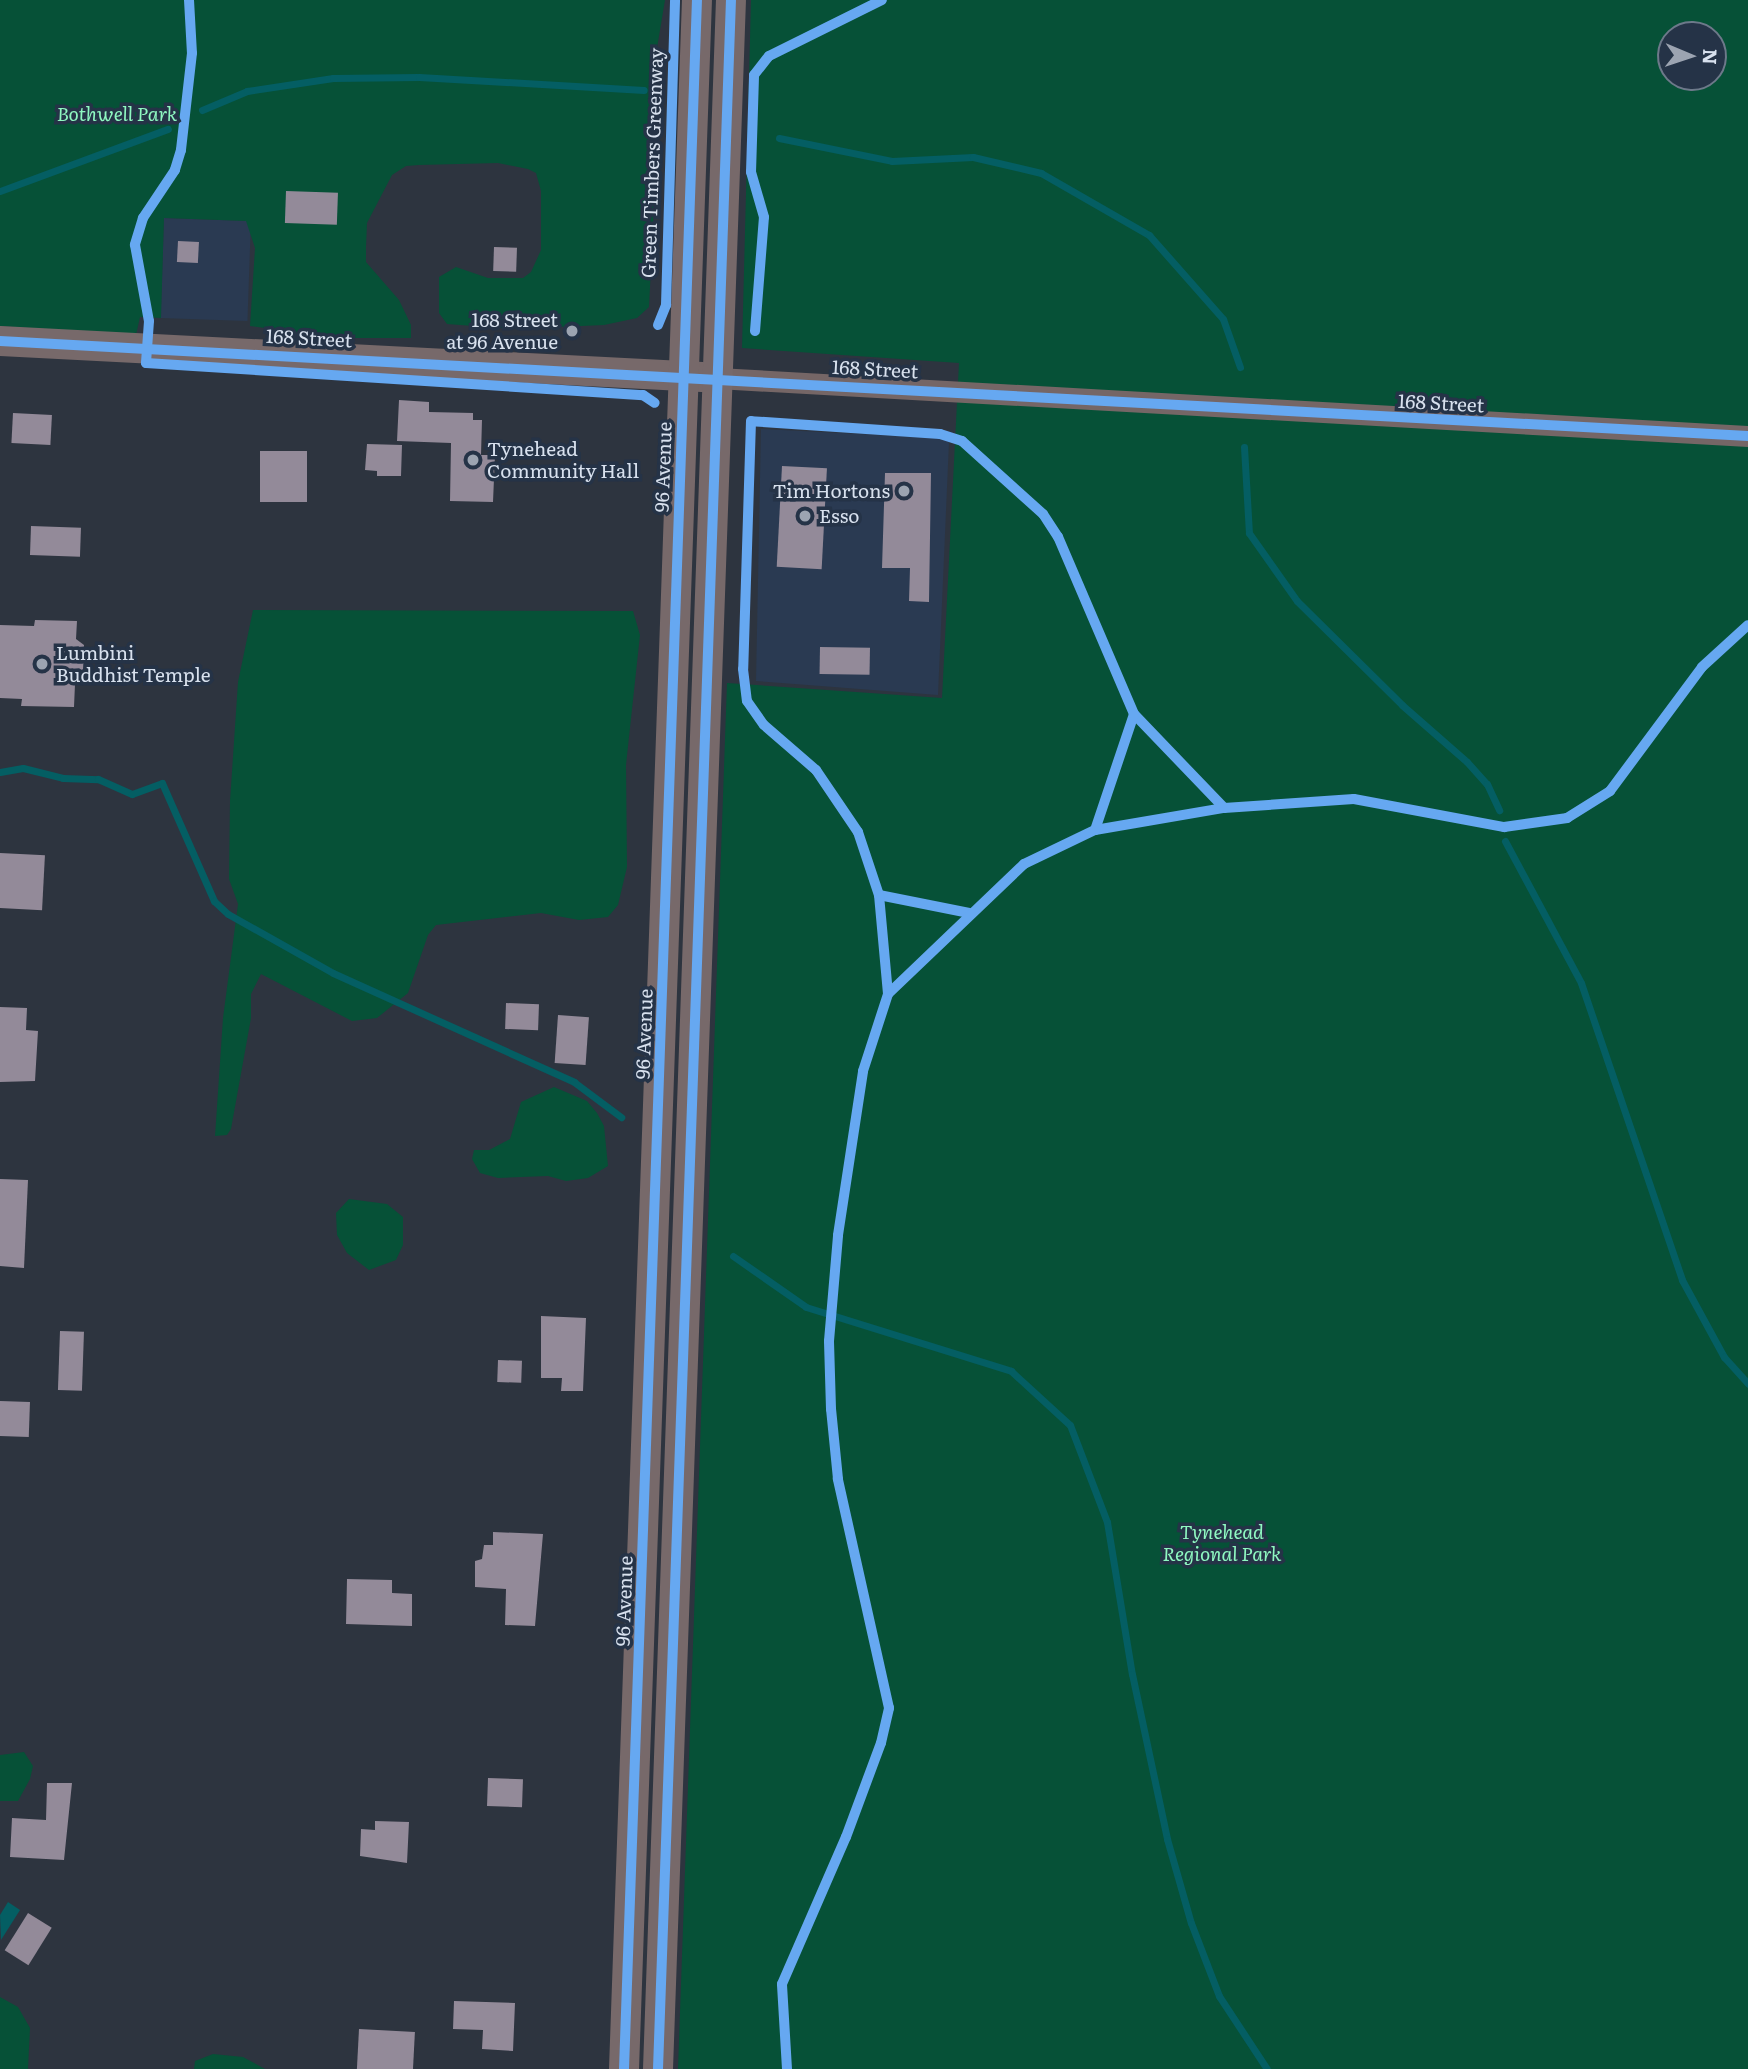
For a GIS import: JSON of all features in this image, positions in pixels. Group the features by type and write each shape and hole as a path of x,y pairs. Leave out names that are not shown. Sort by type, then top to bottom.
{"main road":[{"name":"96 Avenue","path":"624,2069 697,0"},
{"path":"658,2069 731,0"},
{"name":"168 Street","path":"0,341 717,378"}],"street":[{"name":"168 Street","path":"717,378 1748,436"}],"shaded area":[{"path":"164,218 251,221 247,321 161,318"},
{"path":"761,429 941,438 949,442 938,695 756,681"},
{"path":"8,1902 20,1910 1,1940 0,1915"}],"green space":[{"name":"Bothwell Park","path":"0,0 665,0 655,60 659,109 649,307 637,318 604,325 513,329 447,324 439,313 439,277 456,267 488,278 523,278 531,272 541,250 541,191 536,173 528,169 498,163 419,165 406,166 392,175 367,223 366,262 399,300 411,325 411,338 337,338 250,326 255,248 246,221 164,218 161,318 140,317 136,335 0,326"},
{"name":"Tynehead Regional Park","path":"751,0 1748,0 1748,2069 678,2069 727,683 942,698 959,363 742,348"},
{"path":"253,610 633,611 640,635 626,765 627,867 618,905 608,917 579,920 541,913 436,925 428,935 408,993 377,1018 352,1021 261,974 251,994 251,1018 231,1129 227,1135 215,1136 223,1018 238,904 229,879 230,801 238,682"},
{"path":"554,1087 587,1101 597,1113 604,1126 608,1166 588,1178 566,1181 548,1176 498,1178 480,1173 472,1159 474,1150 489,1150 510,1139 521,1102"},
{"path":"349,1199 387,1204 403,1217 403,1245 396,1260 369,1270 347,1253 337,1235 336,1213"},
{"path":"24,1752 33,1766 30,1779 18,1801 0,1801 0,1755"},
{"path":"0,1997 18,2007 30,2028 28,2069 0,2069"},
{"path":"213,2054 243,2057 265,2069 194,2069 195,2061"}],"building":[{"path":"286,191 338,193 337,225 285,223"},
{"path":"178,241 199,242 198,263 177,262"},
{"path":"494,247 517,248 516,272 493,271"},
{"path":"399,400 429,402 429,412 473,413 473,420 482,420 481,455 495,455 493,502 450,501 451,443 397,441"},
{"path":"13,413 52,415 50,445 11,443"},
{"path":"367,444 402,445 401,476 377,476 377,471 365,470"},
{"path":"260,451 307,451 307,502 260,502"},
{"path":"782,466 827,468 822,569 777,567"},
{"path":"885,473 931,473 929,602 909,601 910,568 882,568"},
{"path":"31,526 81,528 80,557 30,555"},
{"name":"Lumbini Buddhist Temple","path":"35,620 77,621 76,639 84,645 83,684 75,684 74,707 21,706 22,699 0,698 0,625 34,626"},
{"path":"820,647 870,648 870,675 820,674"},
{"path":"0,853 45,855 42,910 0,908"},
{"path":"506,1003 539,1004 538,1030 505,1029"},
{"path":"0,1007 27,1008 26,1030 38,1031 35,1081 0,1082"},
{"path":"558,1015 589,1017 586,1065 555,1063"},
{"path":"0,1179 28,1180 24,1268 0,1266"},
{"path":"541,1316 586,1318 583,1391 561,1391 562,1378 541,1378"},
{"path":"60,1331 84,1332 82,1391 58,1390"},
{"path":"498,1360 522,1361 521,1383 497,1382"},
{"path":"0,1401 30,1402 29,1437 0,1436"},
{"path":"493,1532 543,1534 535,1626 505,1625 506,1589 475,1587 475,1561 482,1559 484,1545 493,1545"},
{"path":"347,1579 392,1580 392,1593 412,1594 412,1626 346,1624"},
{"path":"488,1778 523,1779 522,1807 487,1806"},
{"path":"47,1783 72,1783 64,1860 10,1857 12,1818 46,1820"},
{"path":"375,1821 409,1822 407,1863 360,1856 361,1829 375,1830"},
{"path":"28,1913 52,1928 28,1965 5,1950"},
{"path":"454,2001 515,2003 513,2051 482,2049 483,2030 453,2029"},
{"path":"359,2029 415,2032 413,2069 357,2069"}],"waterway":[{"path":"202,110 247,91 333,78 419,77 644,90"},
{"path":"0,191 168,129"},
{"path":"779,138 892,161 973,157 1041,173 1149,235 1223,319 1240,367"},
{"path":"1244,447 1249,533 1297,601 1402,705 1467,762 1487,784 1499,810"},
{"path":"0,772 23,768 63,778 98,779 132,794 162,783 214,901 228,914 333,973 574,1082 621,1117"},
{"path":"1505,841 1581,983 1682,1280 1724,1357 1748,1384"},
{"path":"733,1256 806,1307 1011,1371 1070,1425 1107,1522 1132,1674 1167,1839 1191,1923 1219,1996 1267,2069"}],"cycle path":[{"path":"189,0 192,53 181,150 175,170 143,218 135,245 149,321 146,363 643,395 655,403"},
{"name":"Green Timbers Greenway","path":"658,325 666,305 675,0"},
{"path":"624,2069 697,0"},
{"path":"658,2069 731,0"},
{"path":"755,331 764,217 751,172 754,75 769,56 882,0"},
{"path":"0,341 1748,436"},
{"path":"787,2069 782,1984 846,1837 881,1743 889,1708 838,1479 831,1409 829,1341 838,1235 863,1071 888,994 1024,864 1095,830 1134,714 1058,537 1043,514 962,441 940,434 751,421 743,669 747,701 764,725 816,770 858,832 879,895 888,994"},
{"path":"1095,830 1224,808 1354,799 1504,827 1567,818 1610,791 1702,667 1748,625"},
{"path":"1134,714 1224,808"},
{"path":"879,895 969,913"}],"place":[{"name":"168 Street at 96 Avenue","path":"572,331"},
{"name":"Tynehead Community Hall","path":"473,460"},
{"name":"Tim Hortons","path":"904,491"},
{"name":"Esso","path":"805,516"},
{"name":"Lumbini Buddhist Temple","path":"42,664"}]}
